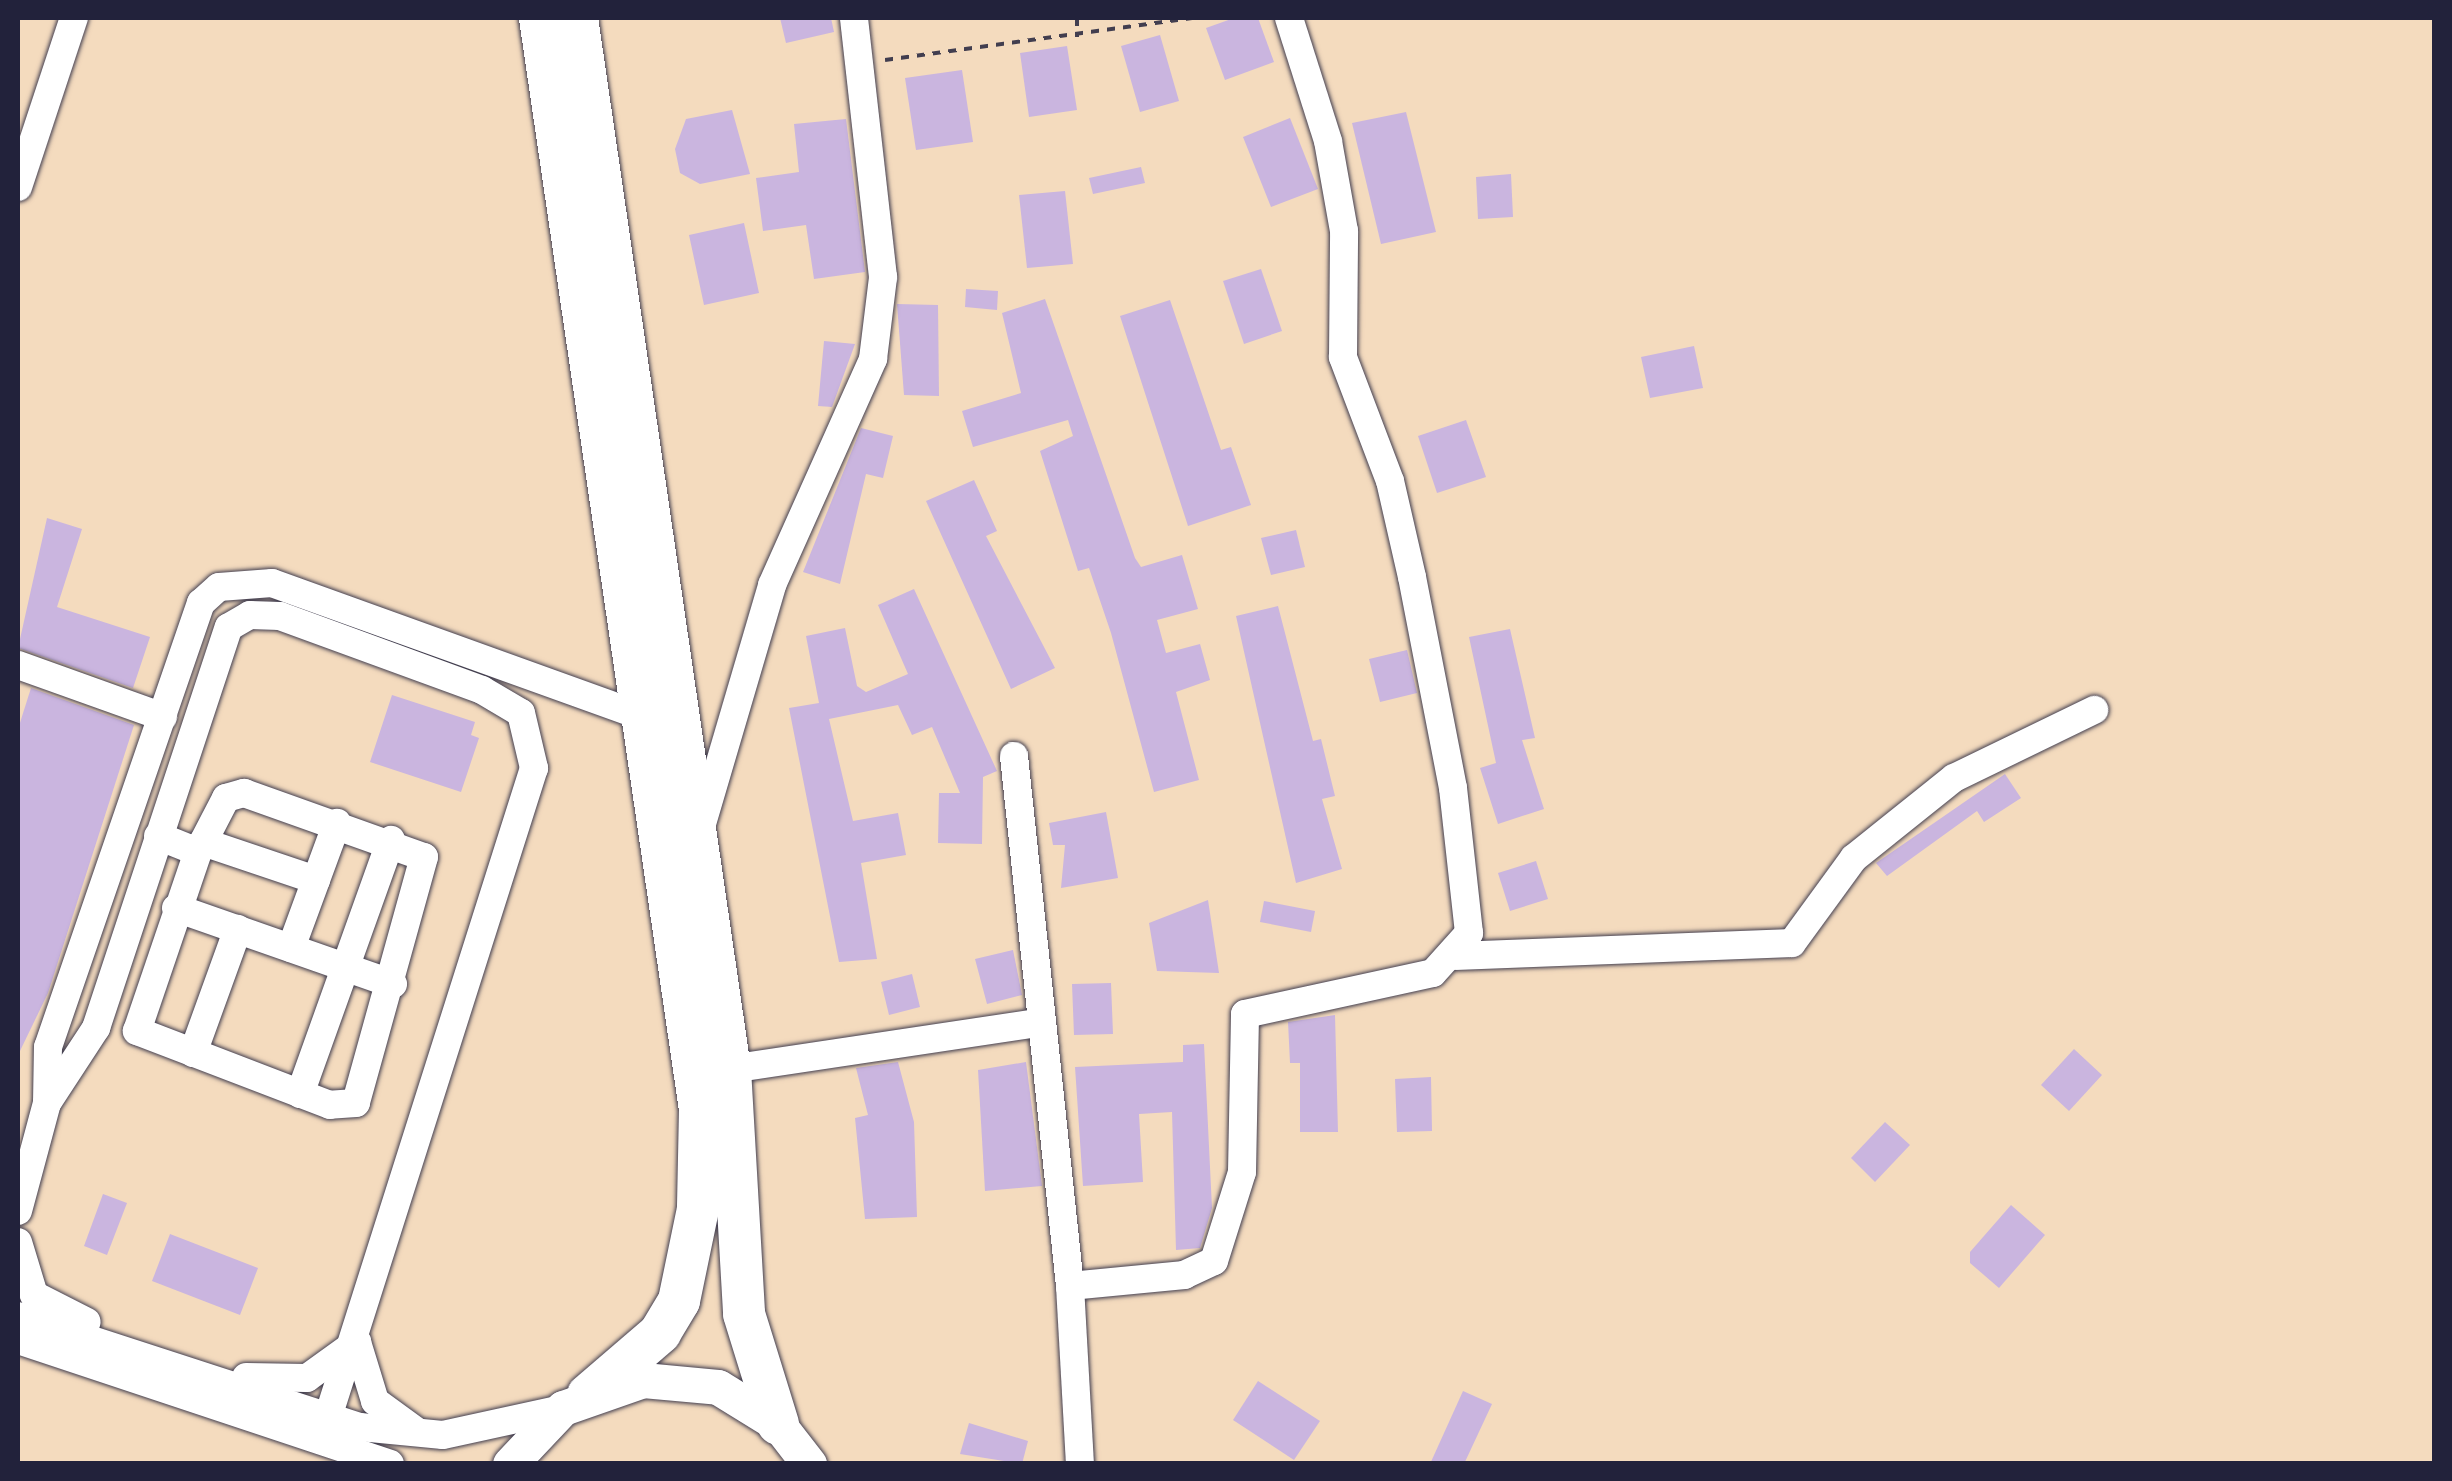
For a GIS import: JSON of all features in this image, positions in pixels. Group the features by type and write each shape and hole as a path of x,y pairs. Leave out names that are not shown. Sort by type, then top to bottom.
{"highway":[{"path":"540,18 698,1070 698,1209 679,1301 660,1333 576,1402"},
{"path":"577,18 699,833 730,1069 744,1314 778,1424"}],"main road":[{"path":"510,1464 576,1402 680,1380 718,1387 778,1424 808,1464"}],"street":[{"path":"18,187 74,18"},
{"path":"699,833 772,585 872,359 883,278 854,18"},
{"path":"1070,1286 1184,1275 1214,1261 1242,1172 1246,1014 1368,992 1433,973 1456,956 1468,933 1468,887 1453,788 1390,481 1349,386 1344,231 1328,141 1289,18"},
{"path":"18,1211 48,1102 48,1047 200,602 243,582 272,583 645,717"},
{"path":"48,1102 96,1028 215,650 250,615 280,616 417,665 521,714"},
{"path":"18,664 163,717"},
{"path":"327,1420 357,1342 534,768 521,714 541,679"},
{"path":"1456,956 1792,943 1854,858 1954,778 2094,710"},
{"path":"1014,756 1038,1022 1070,1286 1080,1464"},
{"path":"235,793 337,823 416,848 427,869 356,1103 300,1094 194,1054 136,1026 200,847 235,793"},
{"path":"291,948 337,823"},
{"path":"158,836 316,880"},
{"path":"300,1094 391,840"},
{"path":"176,908 393,984"},
{"path":"194,1054 238,929"},
{"path":"730,1069 1038,1022"},
{"path":"18,1242 34,1295 60,1312 240,1375 307,1378 357,1342"},
{"path":"18,1316 327,1420 417,1432 496,1428 576,1402"},
{"path":"18,1340 390,1464"},
{"path":"357,1342 375,1401 417,1432"}],"path":[{"path":"1077,18 1077,37"},
{"path":"860,65 1192,18"}],"building":[{"path":"780,18 831,18 834,32 786,43"},
{"path":"1234,18 1258,18 1274,62 1225,80 1206,28"},
{"path":"1160,35 1179,101 1140,112 1121,46"},
{"path":"1067,46 1077,110 1029,117 1020,53"},
{"path":"962,70 973,142 916,150 905,78"},
{"path":"732,110 750,174 700,184 680,173 675,149 686,119"},
{"path":"1406,112 1436,232 1381,244 1352,123"},
{"path":"1290,118 1318,189 1271,207 1243,137"},
{"path":"846,119 865,272 814,279 806,225 763,231 756,178 799,172 794,124"},
{"path":"1141,167 1145,183 1093,194 1089,178"},
{"path":"1511,174 1513,217 1478,219 1476,177"},
{"path":"1065,191 1073,264 1027,268 1019,195"},
{"path":"744,223 759,293 704,305 689,235"},
{"path":"1261,269 1282,331 1244,344 1223,281"},
{"path":"966,289 998,291 997,310 965,307"},
{"path":"1045,299 1135,558 1141,567 1182,555 1198,609 1157,620 1166,653 1200,644 1210,680 1176,692 1199,780 1154,792 1111,633 1089,568 1078,571 1040,451 1073,436 1068,420 973,447 962,411 1021,393 1002,313"},
{"path":"1170,300 1221,450 1231,447 1251,505 1188,526 1120,316"},
{"path":"897,304 938,305 939,396 904,395"},
{"path":"824,341 855,344 832,407 818,406"},
{"path":"1694,346 1703,388 1650,398 1641,357"},
{"path":"1466,420 1486,477 1437,493 1418,436"},
{"path":"861,428 893,436 883,478 866,474 840,584 803,572"},
{"path":"974,480 997,531 986,536 1055,668 1011,689 926,501"},
{"path":"47,518 82,529 57,607 150,637 133,688 18,648"},
{"path":"1296,530 1305,567 1271,575 1261,538"},
{"path":"914,589 997,771 983,777 982,844 938,843 939,793 960,793 932,727 912,735 898,705 829,719 853,821 898,813 906,855 861,863 877,959 839,962 789,708 819,703 806,636 845,628 857,686 866,692 908,674 878,605"},
{"path":"1278,606 1313,741 1321,739 1335,796 1322,799 1342,869 1296,883 1236,616"},
{"path":"1510,629 1535,738 1522,740 1544,809 1498,824 1480,768 1496,763 1469,637"},
{"path":"1407,650 1417,693 1380,702 1369,659"},
{"path":"31,688 134,725 48,993 20,1051 18,729"},
{"path":"392,695 475,722 471,735 479,738 461,792 370,762"},
{"path":"2005,774 2021,798 1984,822 1977,811 1887,876 1876,863"},
{"path":"1106,812 1118,878 1061,888 1065,845 1053,845 1049,823"},
{"path":"1536,861 1548,899 1510,911 1498,873"},
{"path":"1208,900 1219,973 1157,971 1149,923"},
{"path":"1264,901 1315,911 1311,932 1260,922"},
{"path":"1013,950 1022,995 987,1004 975,959"},
{"path":"912,974 920,1007 889,1015 881,982"},
{"path":"1111,983 1113,1034 1074,1035 1072,984"},
{"path":"1335,1015 1338,1132 1300,1132 1300,1063 1290,1063 1288,1022"},
{"path":"1204,1044 1212,1208 1200,1248 1176,1250 1172,1112 1139,1114 1143,1182 1083,1186 1075,1067 1183,1062 1183,1045"},
{"path":"2074,1049 2102,1075 2069,1111 2041,1085"},
{"path":"898,1062 914,1122 917,1217 865,1219 855,1118 868,1115 856,1068"},
{"path":"1026,1062 1042,1186 985,1191 978,1070"},
{"path":"1431,1077 1432,1131 1397,1132 1395,1079"},
{"path":"1885,1122 1910,1145 1875,1182 1851,1158"},
{"path":"103,1194 127,1203 107,1255 84,1246"},
{"path":"2011,1205 2045,1235 1999,1288 1970,1263 1970,1252"},
{"path":"170,1234 258,1268 240,1315 152,1281"},
{"path":"1258,1381 1320,1421 1294,1460 1233,1420"},
{"path":"1463,1391 1492,1404 1464,1464 1430,1464"},
{"path":"969,1423 1028,1441 1022,1464 960,1454"}]}
